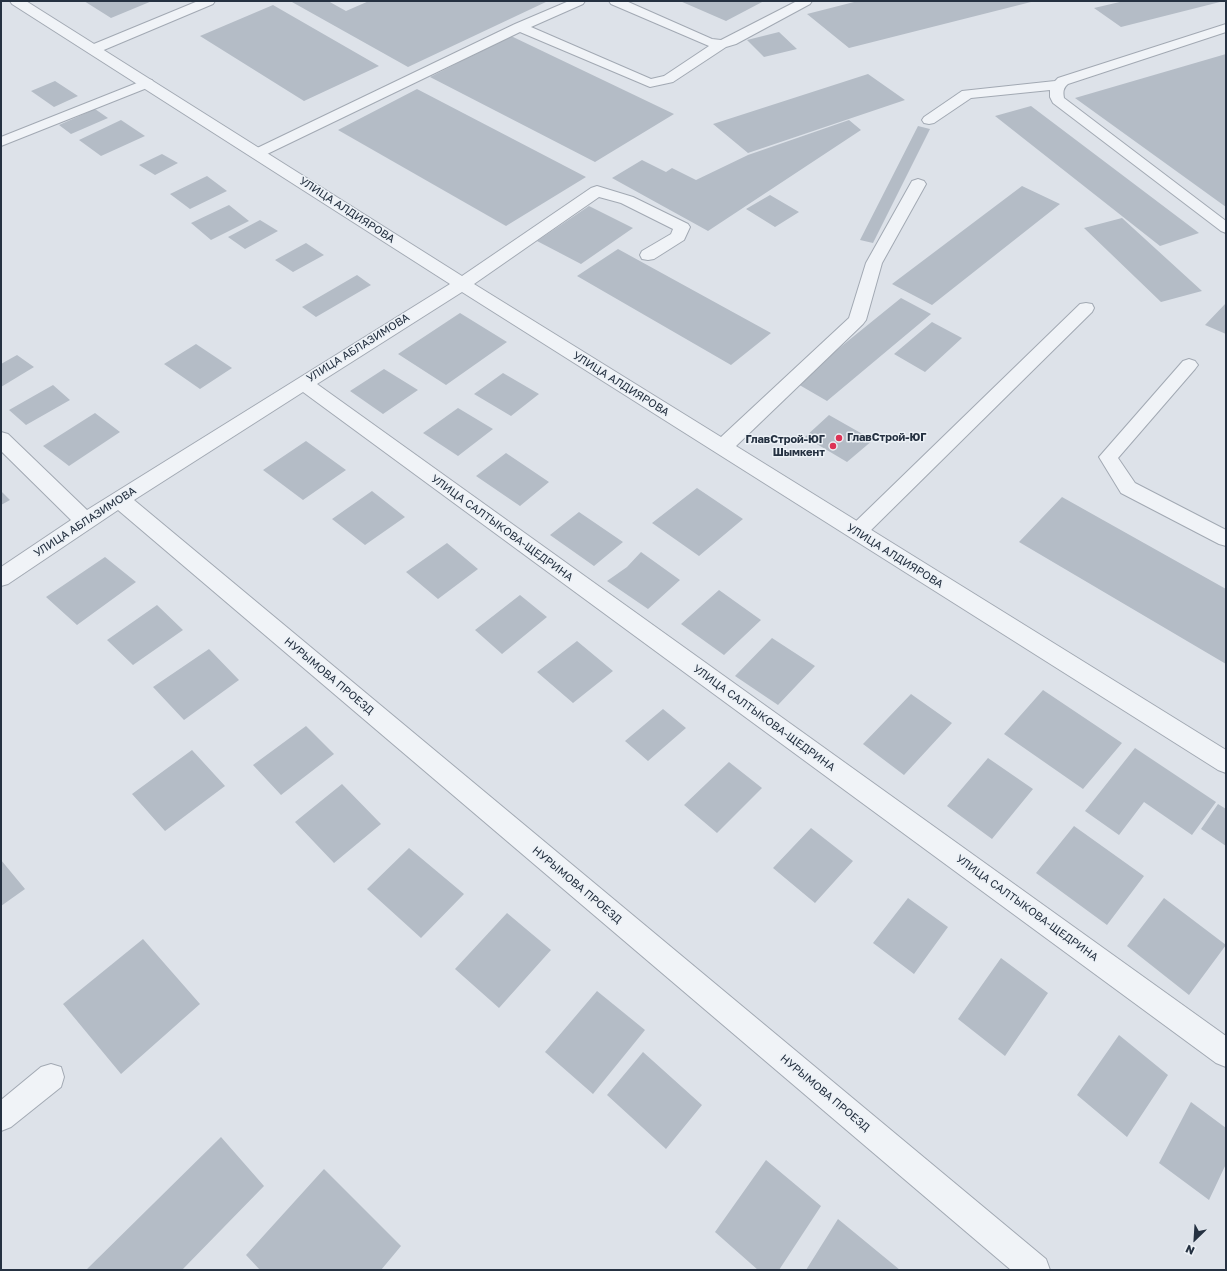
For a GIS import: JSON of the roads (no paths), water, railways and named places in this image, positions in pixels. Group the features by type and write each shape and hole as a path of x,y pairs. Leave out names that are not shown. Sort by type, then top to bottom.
{"street":[{"name":"УЛИЦА АЛДИЯРОВА","path":"17,1 722,448 1226,763"},
{"path":"722,448 857,320 874,263 918,184"},
{"name":"УЛИЦА АБЛАЗИМОВА","path":"1,578 85,520 462,284 597,190 628,200 682,227 678,237 648,255"},
{"name":"УЛИЦА САЛТЫКОВА-ЩЕДРИНА","path":"303,383 1226,1053"},
{"path":"1,439 85,520"},
{"name":"НУРЫМОВА ПРОЕЗД","path":"119,499 1035,1270"}],"lane":[{"path":"94,49 209,1"},
{"path":"258,153 520,27 578,1"},
{"path":"615,1 708,42 721,44"},
{"path":"520,27 650,83 668,78 721,44 731,41 806,1"},
{"path":"929,120 967,94 1058,85 1063,81 1226,28"},
{"path":"1,142 147,83"},
{"path":"1058,85 1056,95 1058,100 1226,228"},
{"path":"857,532 1086,308"},
{"path":"1189,365 1108,457 1128,488 1226,539"},
{"path":"1,1117 51,1077"}],"place":[{"name":"ГлавСтрой-ЮГ","path":"839,438"},
{"name":"ГлавСтрой-ЮГ Шымкент","path":"833,446"}]}
